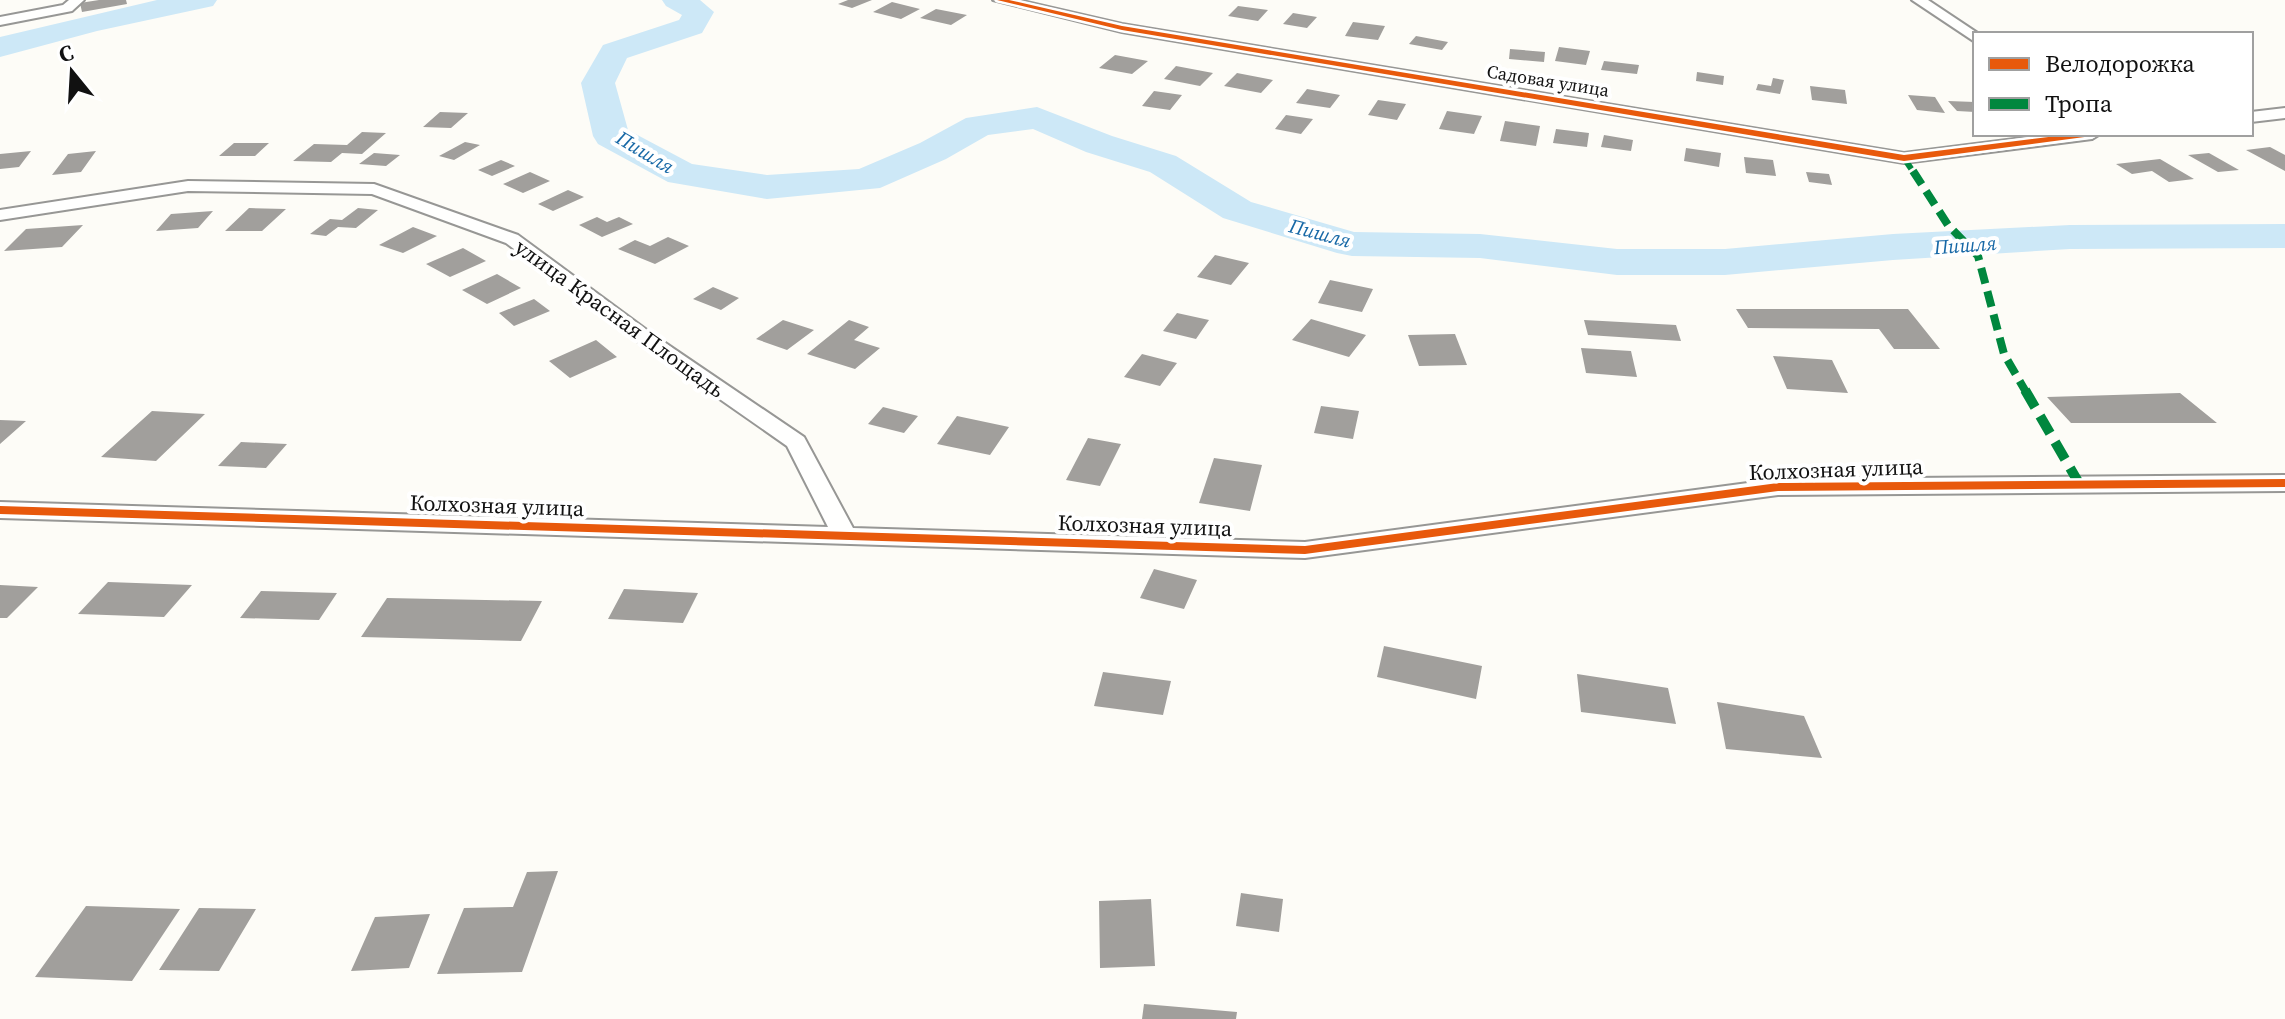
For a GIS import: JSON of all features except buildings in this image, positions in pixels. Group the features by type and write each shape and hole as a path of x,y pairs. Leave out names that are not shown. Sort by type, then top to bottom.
{"street":[{"path":"0,21 67,8 77,0"},
{"name":"Садовая улица","path":"1000,0 1122,28 1904,158 2076,136"},
{"path":"1919,0 1973,37"},
{"path":"2253,117 2285,113"},
{"name":"улица Красная Площадь","path":"0,215 188,186 374,189 512,239 648,340 796,442 845,536"},
{"name":"Колхозная улица","path":"0,510 1305,550 1778,487 2285,483"}],"waterway":[{"name":"Пишля","path":"0,47 93,22 202,0"},
{"name":"Пишля","path":"677,0 699,12 691,26 614,52 598,83 611,136 682,174 767,187 866,180 933,151 979,126 1037,118 1099,144 1163,164 1237,210 1352,244 1480,246 1617,262 1725,262 1893,247 2070,237 2285,236"}],"marked path":[{"path":"1904,158 1948,225 1978,256 2004,354 2080,485"}],"cycle path":[{"path":"1000,0 1122,28 1904,158 2076,136"},
{"path":"0,510 1305,550 1778,487 2285,483"}]}
